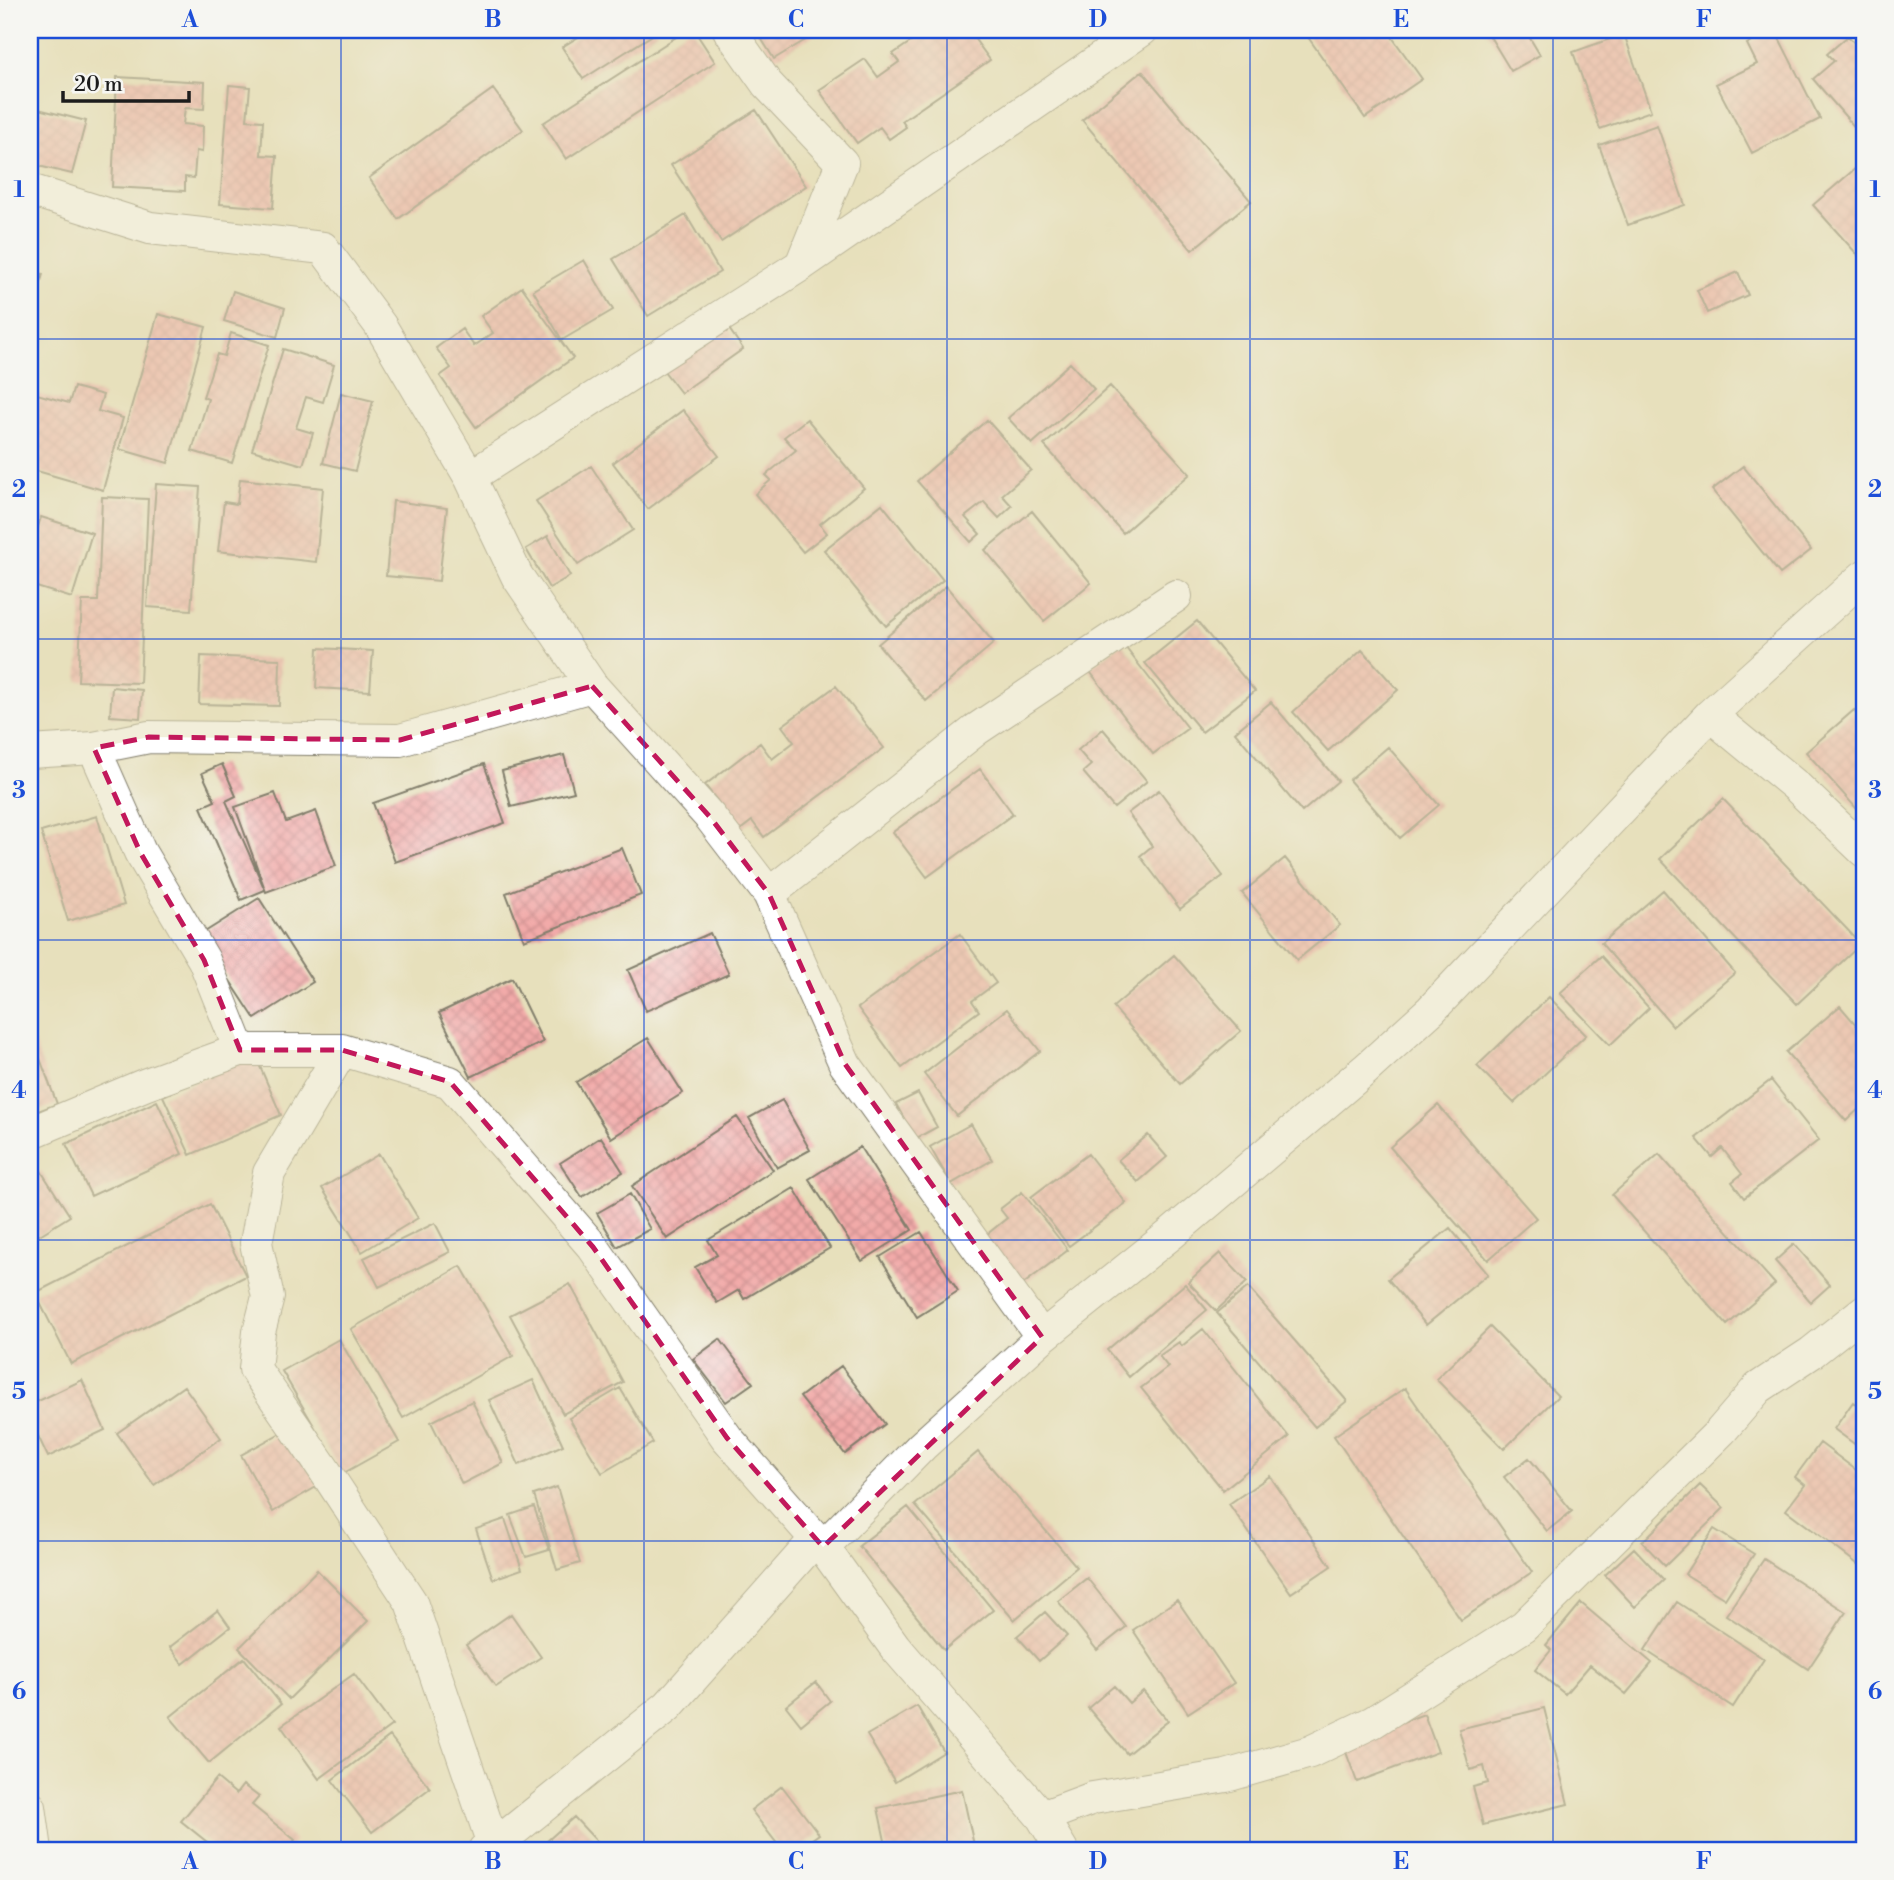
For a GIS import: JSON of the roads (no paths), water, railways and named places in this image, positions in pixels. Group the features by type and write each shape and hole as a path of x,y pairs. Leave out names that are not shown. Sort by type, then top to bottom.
{"street":[{"path":"729,30 767,84 842,163 801,265"},
{"path":"470,477 801,265 1142,30"},
{"path":"30,190 150,228 323,247 380,326 470,477 517,576 592,686 710,817 769,894 845,1064 1042,1337"},
{"path":"342,1050 269,1173 257,1242 268,1297 259,1332 255,1369 411,1602 491,1849 668,1706 819,1543 1042,1337 1366,1069 1431,1010 1710,715 1864,576"},
{"path":"769,894 977,729 1176,596"},
{"path":"30,751 94,748 149,737 400,740 592,686"},
{"path":"1710,715 1796,786 1864,851"},
{"path":"94,748 140,852 204,960 240,1050"},
{"path":"30,1133 144,1085 240,1050 342,1050 450,1082 593,1247 727,1438 819,1543 895,1647 1042,1817 1062,1850"},
{"path":"1042,1817 1093,1798 1226,1776 1310,1752 1373,1722 1524,1626 1721,1431 1758,1388 1811,1353 1864,1311"},
{"path":"30,1807 36,1850"}]}
